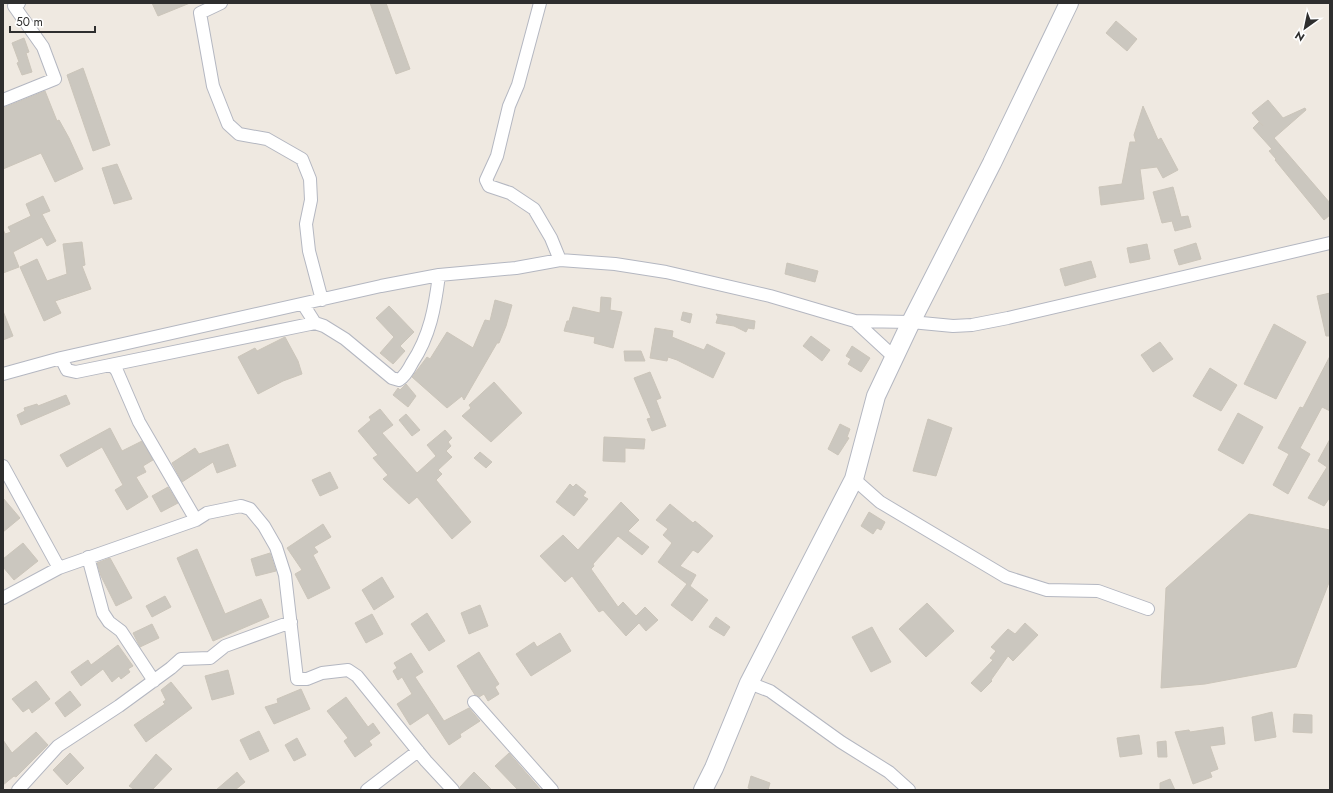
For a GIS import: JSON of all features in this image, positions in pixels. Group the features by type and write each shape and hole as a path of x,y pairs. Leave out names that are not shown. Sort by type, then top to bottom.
{"main road":[{"path":"703,790 714,768 749,683 854,479 876,396 894,357 992,163 1069,3"}],"street":[{"path":"221,3 200,13 213,86 228,124 239,134 267,139 302,159 310,179 311,200 306,224 309,251 322,300"},
{"path":"540,3 518,85 509,106 497,156 486,180 489,186 510,193 534,209 551,238 560,260"},
{"path":"3,100 55,79 43,47 15,4"},
{"path":"3,374 61,358 381,286 439,275 516,268 560,260 615,264 673,273 770,296 855,321 911,322 953,326 979,324 1330,243"},
{"path":"61,358 67,370 76,372 315,323 324,326 345,338 392,378 399,380 420,350 427,335 433,312 439,275"},
{"path":"303,304 315,323"},
{"path":"855,321 894,357"},
{"path":"112,365 117,371 139,422 162,464 196,520"},
{"path":"3,466 59,568"},
{"path":"854,479 880,502 1006,577 1047,590 1098,591 1148,609"},
{"path":"3,598 59,568 196,520 207,513 241,506 250,509 264,526 276,547 285,575 297,679 307,679 322,672 348,670 366,686 394,723 453,790"},
{"path":"88,557 103,613 109,622 121,631 154,681"},
{"path":"18,790 39,765 58,746 70,737 88,728 182,659 210,658 225,646 291,622"},
{"path":"749,683 770,691 842,742 889,772 909,790"},
{"path":"474,702 552,790"},
{"path":"367,790 418,751"}],"building":[{"path":"152,3 190,3 158,16"},
{"path":"370,3 386,3 410,69 396,74"},
{"path":"1116,21 1137,39 1127,51 1106,33"},
{"path":"24,38 29,52 26,53 32,72 22,75 12,43"},
{"path":"83,68 110,145 93,151 67,75"},
{"path":"45,91 57,121 59,120 69,138 83,169 55,182 41,153 3,169 3,108"},
{"path":"1268,100 1283,118 1305,108 1306,110 1274,138 1330,203 1330,215 1324,220 1275,160 1276,159 1269,151 1272,149 1253,128 1259,122 1263,126 1252,113"},
{"path":"1143,106 1158,140 1161,138 1178,170 1163,178 1157,167 1140,169 1144,199 1101,205 1099,187 1122,184 1130,142 1136,142 1134,135"},
{"path":"117,164 132,199 114,204 102,168"},
{"path":"1173,187 1181,217 1188,216 1191,227 1175,231 1172,221 1162,223 1153,192"},
{"path":"43,196 50,211 42,214 56,241 47,246 42,237 13,252 19,267 3,273 3,229 5,234 11,232 8,227 31,216 26,204"},
{"path":"82,242 85,265 82,266 91,289 55,301 61,313 44,321 20,267 37,259 47,281 67,274 63,244"},
{"path":"1196,243 1201,259 1179,265 1174,250"},
{"path":"1147,244 1150,259 1130,263 1127,248"},
{"path":"1091,261 1096,277 1065,286 1060,269"},
{"path":"787,263 818,271 815,282 785,274"},
{"path":"1330,293 1330,336 1326,336 1317,296"},
{"path":"601,297 611,298 610,310 622,312 613,348 594,343 595,337 564,331 573,307 600,313"},
{"path":"495,300 512,305 499,343 497,343 464,400 462,396 447,408 412,377 427,357 430,359 447,332 473,348 485,320 490,321"},
{"path":"389,306 414,332 400,346 405,351 393,364 380,353 394,337 376,318"},
{"path":"3,311 13,336 3,340"},
{"path":"683,312 692,314 690,323 681,320"},
{"path":"716,314 755,321 754,329 748,328 746,332 734,326 716,323 718,317"},
{"path":"1274,324 1306,342 1276,399 1244,384"},
{"path":"655,328 673,331 672,337 704,350 707,344 725,353 713,378 668,357 667,361 650,358"},
{"path":"811,336 830,350 822,361 803,346"},
{"path":"285,337 298,361 302,374 283,381 258,394 238,357 255,348 257,351"},
{"path":"1160,342 1173,359 1153,372 1141,355"},
{"path":"852,346 870,358 861,372 848,364 851,359 846,356"},
{"path":"624,351 641,351 645,361 625,361"},
{"path":"1330,356 1330,411 1322,407 1300,448 1310,454 1288,494 1273,485 1289,454 1278,448 1300,407 1303,408"},
{"path":"1210,368 1237,385 1221,411 1193,396"},
{"path":"650,372 661,398 656,400 666,426 652,431 647,419 651,418 634,378"},
{"path":"494,382 522,413 491,442 462,416 471,408 469,405"},
{"path":"406,384 416,396 408,407 393,395 398,388 400,390"},
{"path":"66,395 70,404 21,425 17,415 25,411 24,408 37,404 38,406"},
{"path":"380,409 393,425 382,433 417,473 436,456 427,445 445,430 452,438 448,442 451,446 446,451 452,457 438,470 442,474 436,480 471,522 452,539 417,497 409,504 383,479 388,475 373,458 378,455 358,431 371,420 369,417"},
{"path":"1238,413 1263,427 1243,464 1218,450"},
{"path":"406,414 420,430 412,436 399,420"},
{"path":"928,419 952,428 936,476 913,471"},
{"path":"840,424 850,429 847,437 849,438 838,455 828,449"},
{"path":"110,428 122,451 142,441 153,460 143,466 146,472 136,477 148,497 127,510 115,490 123,485 102,447 67,467 60,455"},
{"path":"604,437 645,439 644,449 625,448 625,462 603,461"},
{"path":"1330,439 1330,497 1324,506 1308,498 1327,467 1318,461"},
{"path":"228,444 236,466 217,473 213,462 182,482 172,463 195,448 199,454"},
{"path":"480,452 492,462 486,468 474,458"},
{"path":"330,472 338,488 320,496 312,480"},
{"path":"570,484 573,487 576,484 586,492 583,496 588,499 574,516 556,502"},
{"path":"168,487 178,503 161,512 152,496"},
{"path":"3,498 20,518 3,532"},
{"path":"621,502 639,520 628,531 649,547 642,555 618,536 593,564 594,566 591,569 618,607 623,602 636,616 645,607 658,620 646,631 639,623 626,636 603,610 599,612 572,576 565,582 540,556 563,535 578,550"},
{"path":"670,504 693,523 695,521 713,536 698,553 693,550 680,566 696,575 690,586 708,600 692,621 671,605 687,584 658,562 672,543 663,535 668,529 656,520"},
{"path":"869,512 885,522 881,530 877,528 873,534 861,526"},
{"path":"1249,514 1330,530 1330,580 1296,667 1205,684 1161,688 1166,588"},
{"path":"323,524 331,537 314,547 318,552 313,555 330,588 308,599 295,574 302,570 287,548"},
{"path":"23,543 38,561 14,580 3,567 3,559"},
{"path":"197,549 225,614 261,599 269,617 213,641 177,558"},
{"path":"270,553 276,571 256,576 251,559"},
{"path":"110,558 132,598 116,606 101,576 97,563"},
{"path":"382,577 394,597 374,610 362,590"},
{"path":"165,596 171,607 152,617 146,606"},
{"path":"927,603 954,631 926,657 899,629"},
{"path":"480,605 488,626 469,634 461,613"},
{"path":"427,613 445,641 429,651 411,624"},
{"path":"372,614 383,634 366,643 355,623"},
{"path":"716,617 730,627 724,636 709,627"},
{"path":"1025,623 1038,635 1013,661 1008,656 991,680 992,681 981,692 971,683 993,660 990,658 996,651 991,647 1008,629 1015,634"},
{"path":"152,624 159,638 140,647 133,633"},
{"path":"872,627 891,662 871,672 852,637"},
{"path":"560,633 571,651 531,676 516,654 534,642 537,647"},
{"path":"118,645 133,666 128,669 130,672 121,679 119,676 112,682 103,669 81,686 71,672 88,660 91,665"},
{"path":"479,652 499,684 495,687 499,694 488,701 484,694 479,697 475,695 457,666"},
{"path":"411,653 423,672 415,677 444,721 469,708 480,721 460,734 461,737 449,745 428,713 410,725 397,704 412,694 402,677 398,680 393,671 397,668 394,663"},
{"path":"228,670 234,694 212,700 205,676"},
{"path":"36,681 50,699 32,713 29,708 23,712 12,699"},
{"path":"171,682 192,708 146,742 134,725 165,704 163,702 166,700 161,690"},
{"path":"301,689 310,709 274,724 265,707 278,703 277,699"},
{"path":"70,691 81,705 65,717 55,703"},
{"path":"346,697 368,727 373,723 380,733 369,741 372,745 355,757 344,741 348,738 327,711"},
{"path":"1272,712 1276,737 1255,741 1252,717"},
{"path":"1294,714 1312,715 1312,733 1293,732"},
{"path":"1223,727 1225,744 1210,746 1218,769 1210,772 1212,777 1193,784 1175,732 1189,730 1190,732"},
{"path":"259,731 269,751 250,760 240,740"},
{"path":"36,732 48,745 16,777 14,776 3,785 3,740 12,753"},
{"path":"1139,735 1142,754 1120,757 1117,738"},
{"path":"297,738 306,755 294,761 285,745"},
{"path":"1166,741 1167,757 1158,757 1157,742"},
{"path":"70,753 84,768 67,785 53,770"},
{"path":"509,753 541,790 518,790 495,766"},
{"path":"156,754 172,769 152,790 135,790 129,786"},
{"path":"237,772 245,782 235,790 216,790"},
{"path":"474,772 492,790 460,790 460,787"},
{"path":"751,776 770,783 768,790 755,790 748,788"},
{"path":"1170,779 1175,790 1160,790 1160,783"}]}
